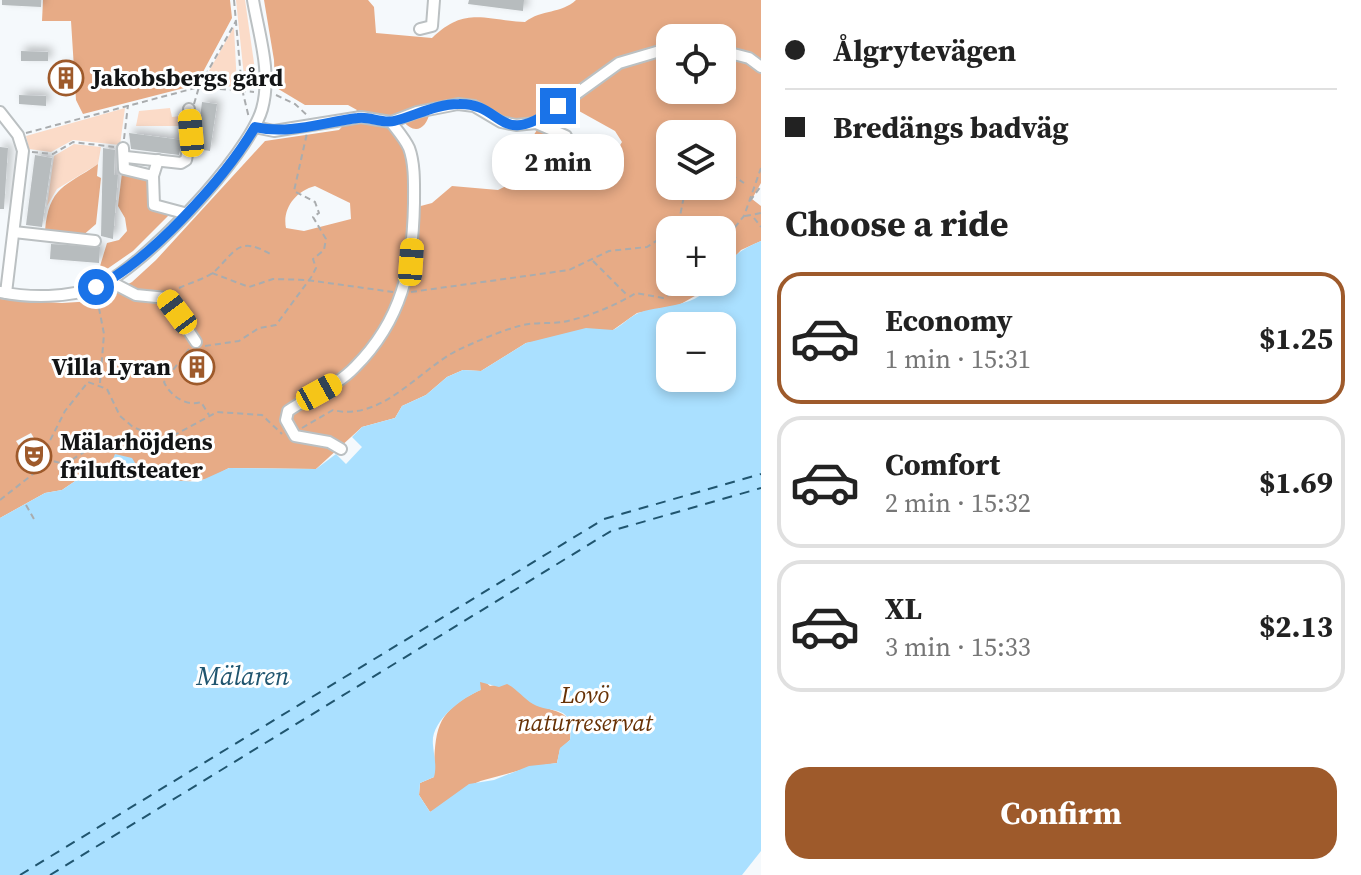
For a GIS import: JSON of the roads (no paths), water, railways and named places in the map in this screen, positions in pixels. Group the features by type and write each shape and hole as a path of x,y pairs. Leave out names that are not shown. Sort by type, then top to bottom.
{"street":[{"path":"0,112 18,135 23,151 3,292 59,295 96,287 143,256 233,160 255,127 266,84 253,0"},
{"path":"420,29 432,26 434,0"},
{"path":"536,123 619,63 656,52"},
{"path":"736,55 749,58 761,67"},
{"path":"255,127 274,131 361,117 391,122 417,112 458,104 474,106 501,122 516,125 536,123 566,136"},
{"path":"153,176 124,169 124,152 158,160 186,160 191,133 189,109"},
{"path":"341,449 329,442 291,437 286,420 288,411 352,371 386,330 403,293 411,262 414,191 409,147 391,122"},
{"path":"158,160 153,176 154,205 184,213"},
{"path":"0,227 95,241"},
{"path":"109,281 136,295 167,298 196,342"}],"water":[{"name":"Mälaren","path":"761,241 761,851 742,875 0,875 0,518 45,493 62,490 87,473 109,468 115,454 132,458 140,471 169,480 198,482 229,468 316,469 336,454 346,464 362,447 352,437 362,427 395,418 402,406 426,395 447,377 463,370 481,371 526,343 586,328 613,330 641,312 680,304 699,296 736,296 736,255","holes":["480,682 499,687 507,684 533,704 565,715 569,720 570,740 560,748 557,763 529,766 494,780 469,784 430,812 419,795 420,783 434,777 433,736 437,727 457,705 481,690"]}],"place":[{"name":"Jakobsbergs gård","path":"66,78"},
{"name":"Villa Lyran","path":"197,367"},
{"name":"Mälarhöjdens friluftsteater","path":"34,456"}],"park label":[{"name":"Lovö naturreservat","path":"585,709"}]}
